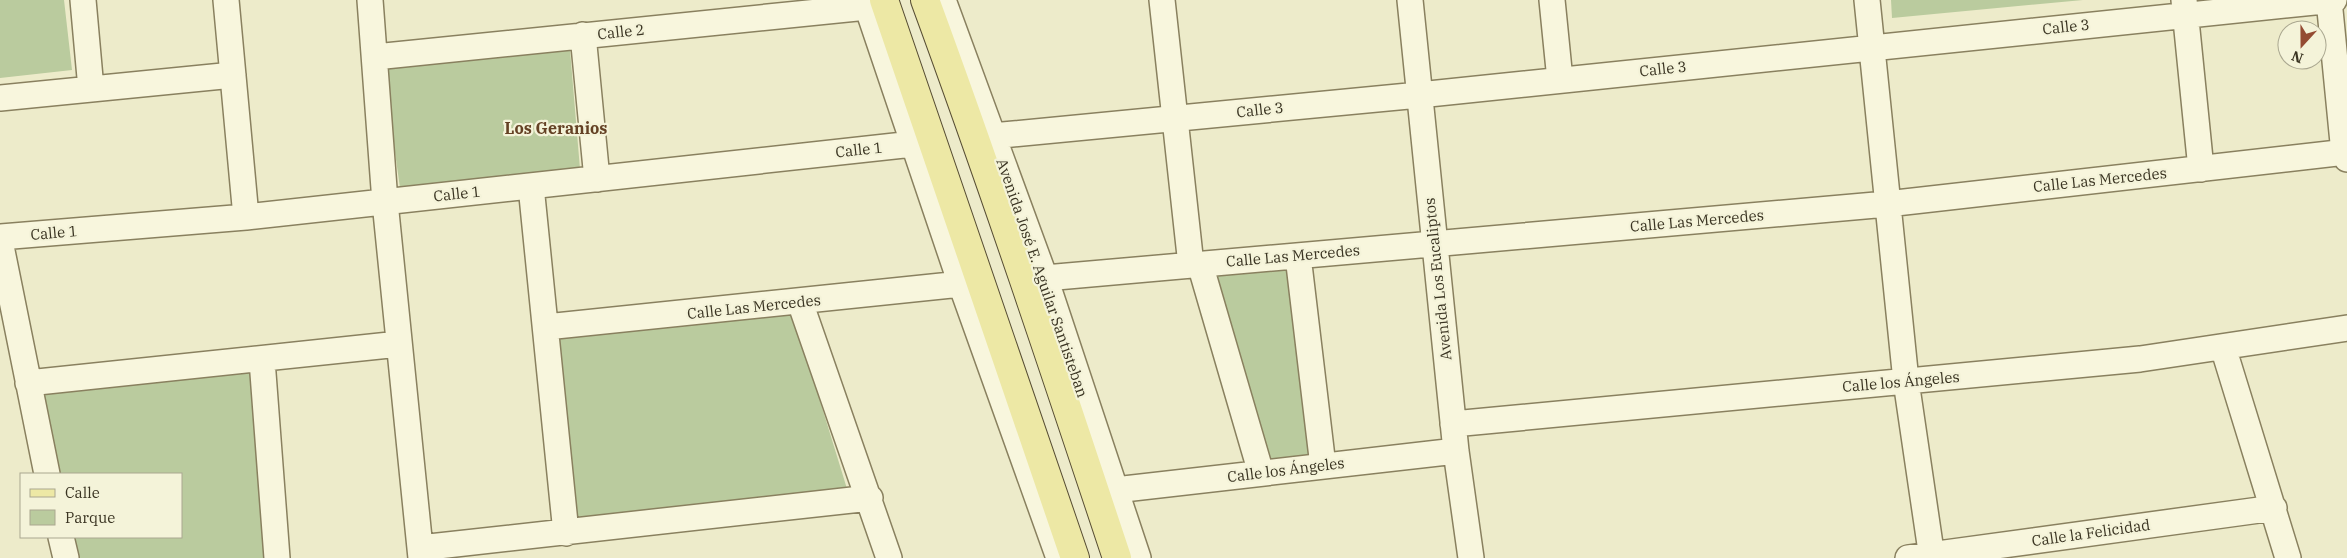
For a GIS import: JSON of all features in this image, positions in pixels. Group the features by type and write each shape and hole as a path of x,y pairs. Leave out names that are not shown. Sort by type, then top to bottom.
{"main road":[{"name":"Avenida José E. Aguilar Santisteban","path":"925,0 1025,280 1117,558"},
{"path":"872,2 1075,558"}],"street":[{"path":"83,0 91,89"},
{"path":"226,0 246,217"},
{"path":"370,0 385,202 420,553 566,533 870,498"},
{"name":"Avenida José E. Aguilar Santisteban","path":"943,0 1045,278 1138,558"},
{"path":"1162,0 1175,118 1196,265 1261,473"},
{"name":"Avenida Los Eucaliptos","path":"1410,0 1453,424 1471,558"},
{"path":"1552,0 1560,80"},
{"path":"1867,0 1923,557"},
{"path":"2329,0 2346,155"},
{"name":"Calle 3","path":"992,136 1419,95 1872,47 2185,8 2334,0"},
{"path":"872,2 913,144 1059,558"},
{"name":"Calle 2","path":"374,56 583,35 872,2"},
{"path":"2185,8 2201,169"},
{"path":"583,35 597,179"},
{"path":"0,98 233,75"},
{"name":"Calle 1","path":"0,239 246,217 913,144"},
{"name":"Calle Las Mercedes","path":"1045,278 1887,204 2346,155"},
{"path":"532,186 566,533"},
{"path":"0,239 47,473"},
{"path":"1298,256 1323,466"},
{"name":"Calle Las Mercedes","path":"546,327 961,284"},
{"path":"800,302 870,498 889,558"},
{"name":"Calle los Ángeles","path":"1453,424 2140,359 2347,328"},
{"path":"28,384 399,344"},
{"path":"2223,347 2288,558"},
{"path":"262,360 277,558"},
{"name":"Calle los Ángeles","path":"1115,490 1456,451"},
{"name":"Calle la Felicidad","path":"1923,557 2274,508"},
{"path":"61,538 66,558"}],"green space":[{"path":"0,0 64,0 72,70 0,78"},
{"path":"1891,0 2083,0 1892,18"},
{"path":"570,50 580,169 400,188 383,66"},
{"path":"1299,263 1315,459 1265,463 1209,269"},
{"path":"793,313 848,492 578,522 557,336"},
{"path":"262,360 277,558 66,558 61,538 182,538 182,473 47,473 28,383"}],"district":[{"name":"Los Geranios","path":"556,128"}]}
